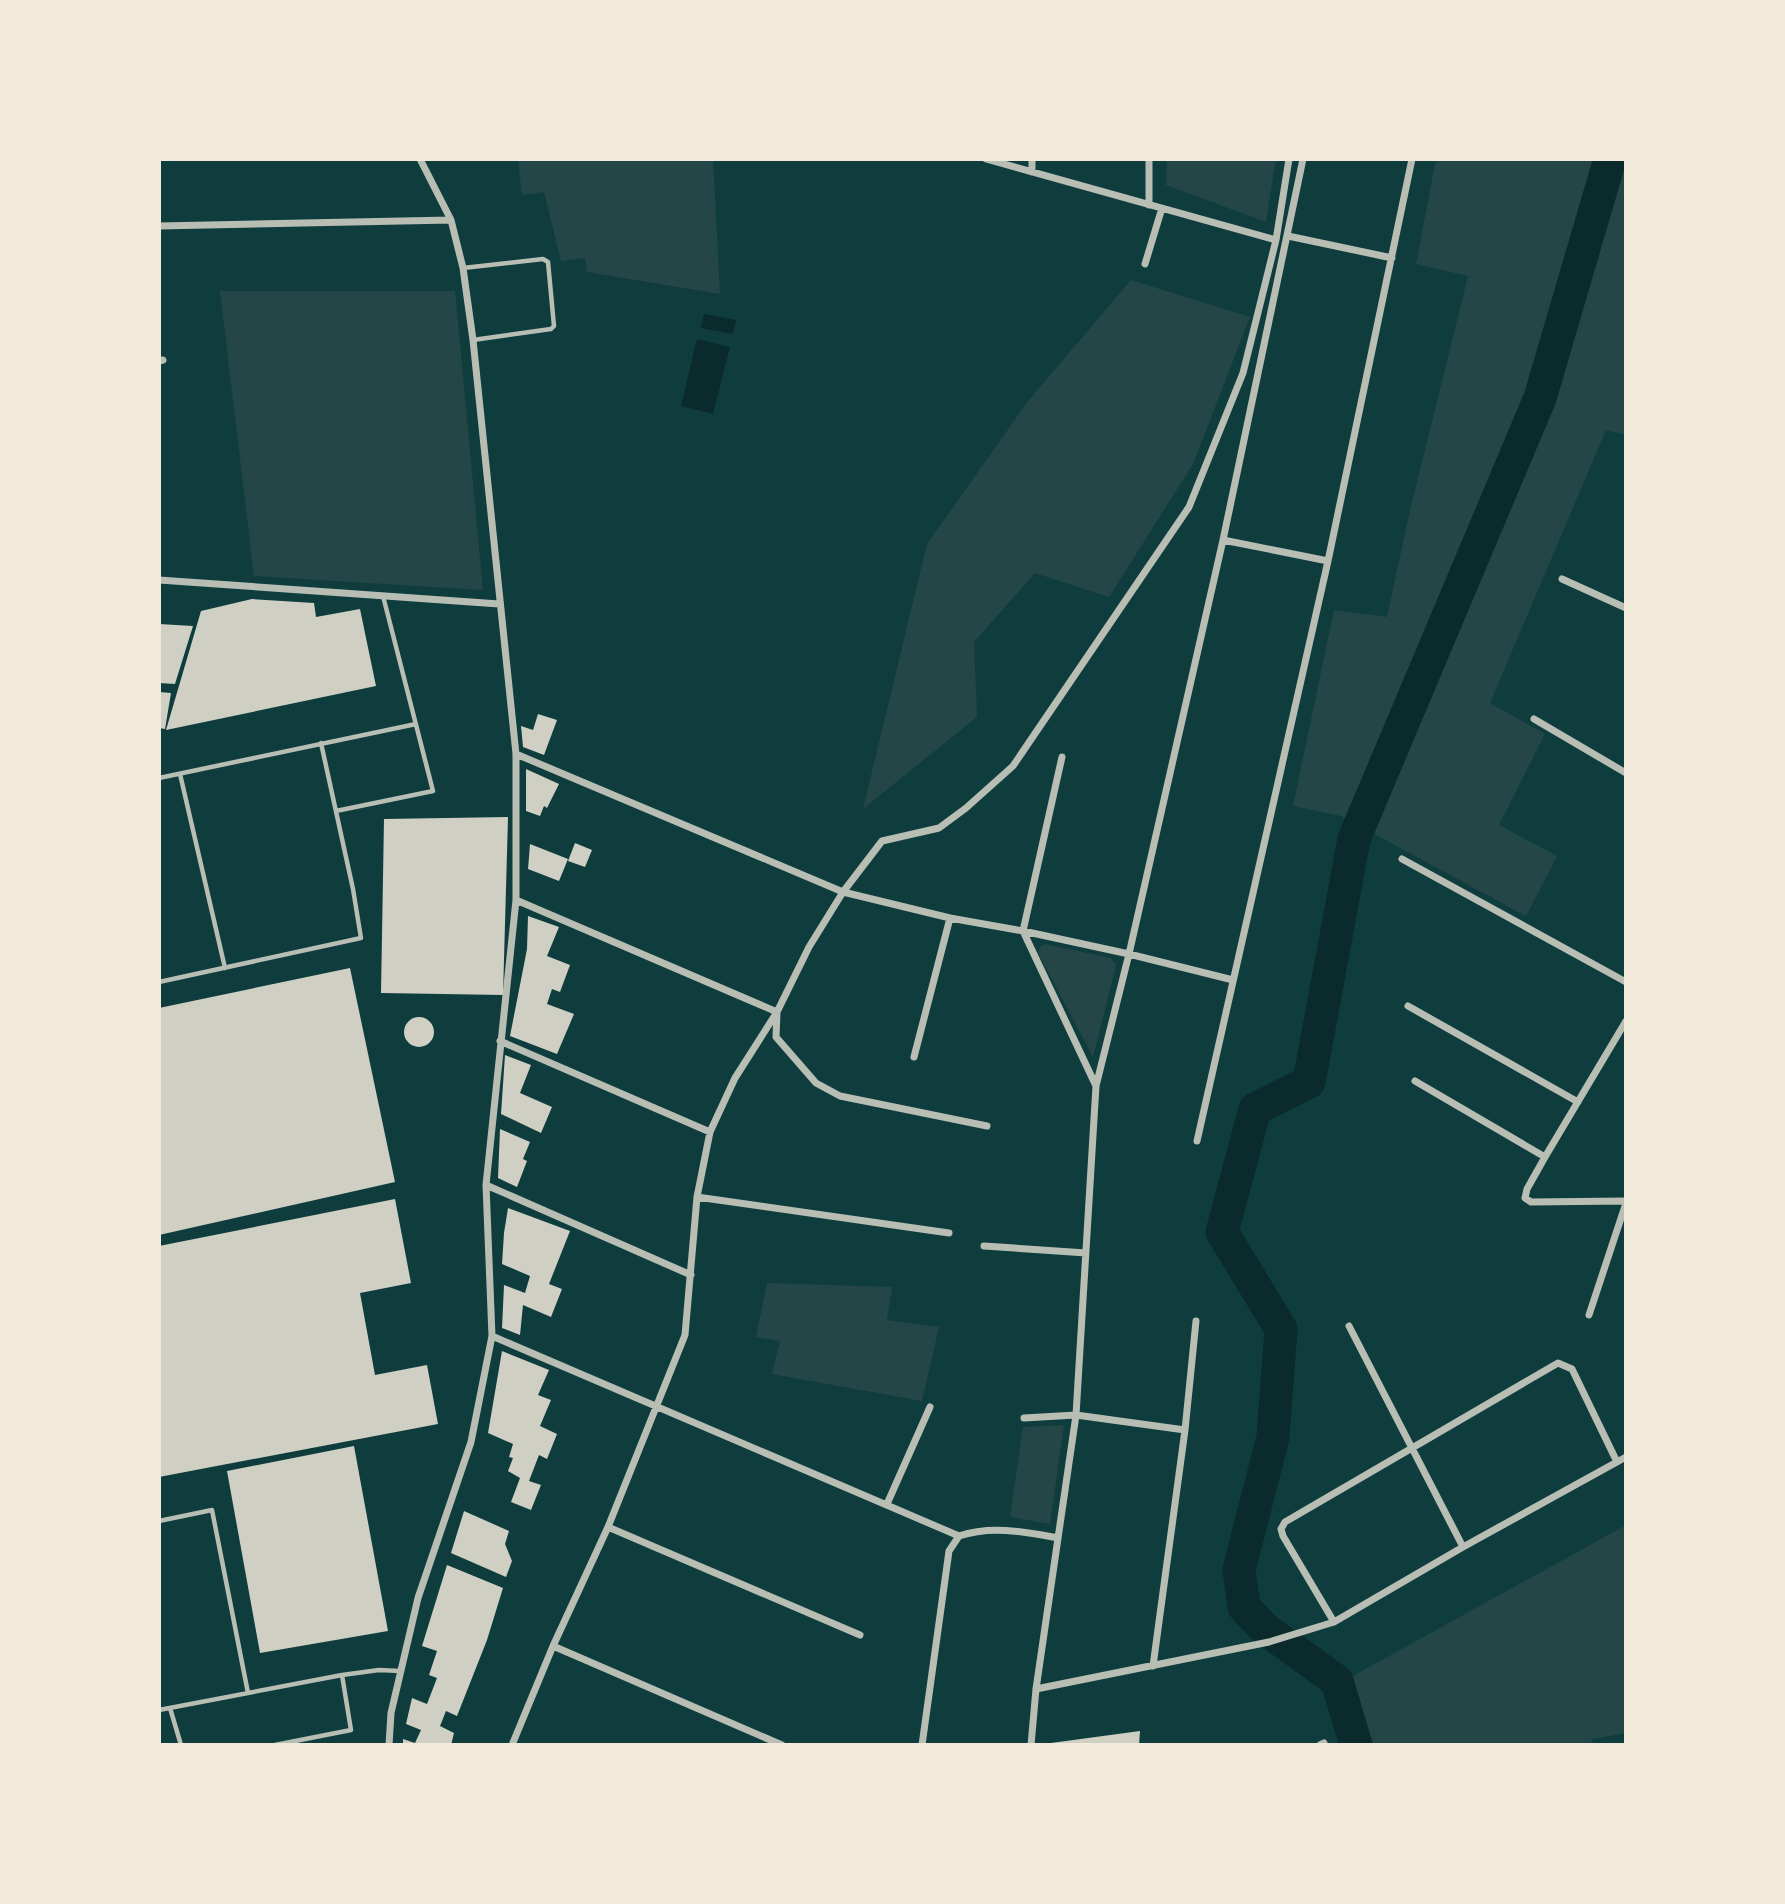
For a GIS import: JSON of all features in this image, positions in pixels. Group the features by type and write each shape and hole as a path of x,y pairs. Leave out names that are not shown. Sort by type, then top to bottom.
{"street":[{"path":"390,1745 391,1713 418,1598 471,1442 492,1336 486,1185 516,900 516,754 473,340 463,268 451,220 420,159"},
{"path":"986,159 1276,240"},
{"path":"1032,159 1032,172"},
{"path":"1149,159 1149,205"},
{"path":"512,1745 607,1527 685,1335 697,1197 710,1132 735,1078 777,1012 808,947 843,892 882,841 939,828 1013,766 1189,507 1243,373 1276,240 1289,159"},
{"path":"1031,1745 1036,1689 1076,1415 1096,1086 1129,954 1223,540 1303,159"},
{"path":"1197,1142 1328,561 1412,159"},
{"path":"1145,264 1162,208"},
{"path":"159,226 451,220"},
{"path":"1288,236 1392,258"},
{"path":"1223,540 1328,561"},
{"path":"1562,579 1626,608"},
{"path":"159,580 499,604"},
{"path":"1534,719 1626,773"},
{"path":"516,754 843,892 950,918 1129,954 1233,980"},
{"path":"1062,757 1023,931 1096,1086"},
{"path":"1402,859 1626,982"},
{"path":"516,900 777,1012"},
{"path":"914,1057 950,918"},
{"path":"1408,1006 1578,1102"},
{"path":"777,1012 776,1037 817,1083 840,1096 987,1126"},
{"path":"1589,1315 1626,1202 1531,1202 1525,1198 1527,1189 1545,1157 1626,1021"},
{"path":"500,1041 710,1132"},
{"path":"1415,1081 1545,1157"},
{"path":"486,1185 691,1275"},
{"path":"697,1197 949,1233"},
{"path":"984,1245 1086,1253"},
{"path":"1153,1666 1185,1430 1196,1321"},
{"path":"1349,1326 1463,1547"},
{"path":"492,1336 959,1536"},
{"path":"1334,1622 1283,1536 1281,1529 1284,1522 1558,1363 1572,1369 1617,1462"},
{"path":"887,1504 930,1406"},
{"path":"1024,1418 1076,1415 1185,1430"},
{"path":"1036,1689 1269,1642 1334,1622 1626,1457"},
{"path":"607,1527 860,1635"},
{"path":"922,1745 949,1551 959,1536 968,1533 1007,1529 1058,1538"},
{"path":"554,1646 782,1745"}],"lane":[{"path":"463,268 544,259 548,262 554,326 551,329 473,340"},
{"path":"336,811 433,791 382,596"},
{"path":"159,778 416,724"},
{"path":"159,982 361,938 321,743"},
{"path":"180,774 225,968"},
{"path":"159,1521 212,1510 248,1693"},
{"path":"159,1710 342,1675 379,1670 400,1671"},
{"path":"275,1745 351,1730 342,1675"},
{"path":"170,1709 181,1745"}],"shaded area":[{"path":"518,159 713,159 720,294 587,272 585,258 561,261 544,192 522,195"},
{"path":"1167,159 1276,159 1266,222 1166,185"},
{"path":"1436,159 1626,159 1626,435 1606,430 1490,703 1545,734 1499,825 1557,856 1526,916 1341,816 1293,806 1334,610 1387,617 1409,515 1468,276 1416,264"},
{"path":"1131,280 1250,317 1193,464 1109,597 1035,573 974,642 977,717 863,809 927,544 1028,401"},
{"path":"220,291 455,291 483,590 254,576"},
{"path":"704,314 736,320 733,334 701,328"},
{"path":"697,339 730,347 713,414 681,406"},
{"path":"1045,944 1111,958 1116,965 1093,1057 1038,953 1040,947"},
{"path":"767,1283 892,1287 887,1320 939,1327 922,1401 772,1374 780,1341 756,1337"},
{"path":"1064,1425 1050,1524 1010,1517 1023,1427"},
{"path":"1626,1525 1626,1733 1592,1739 1591,1745 1344,1745 1331,1682 1353,1676"}],"building":[{"path":"252,599 314,603 316,617 360,609 376,686 166,730 201,611"},
{"path":"159,624 193,626 175,684 159,683"},
{"path":"159,692 171,693 165,729 159,728"},
{"path":"538,714 557,720 544,755 523,747 521,726 533,730"},
{"path":"526,769 559,784 540,816 526,811"},
{"path":"508,817 503,995 381,993 384,819"},
{"path":"575,843 592,850 585,867 568,861"},
{"path":"530,844 568,859 559,881 528,869"},
{"path":"528,916 559,927 547,956 570,965 560,992 552,989 547,1004 574,1014 557,1054 510,1036 527,949"},
{"path":"350,968 395,1182 159,1235 159,1008"},
{"path":"419,1017 430,1021 434,1032 430,1043 419,1047 408,1043 404,1032 408,1021"},
{"path":"505,1055 531,1065 520,1093 552,1107 541,1133 501,1114"},
{"path":"500,1129 530,1142 523,1159 527,1161 517,1187 498,1178"},
{"path":"395,1199 411,1283 360,1293 375,1375 427,1365 438,1424 159,1477 159,1246"},
{"path":"508,1208 570,1231 549,1284 562,1289 551,1317 523,1305 520,1335 502,1328 504,1285 525,1293 530,1276 502,1264"},
{"path":"502,1351 549,1370 538,1395 551,1400 540,1426 557,1434 547,1459 539,1455 529,1481 541,1485 531,1510 511,1502 520,1478 508,1471 513,1458 509,1457 513,1444 488,1433"},
{"path":"354,1446 388,1631 260,1653 227,1471"},
{"path":"464,1511 509,1531 505,1544 512,1561 506,1577 451,1553"},
{"path":"447,1565 503,1588 487,1640 457,1716 446,1711 440,1726 454,1733 451,1745 403,1745 403,1739 415,1743 421,1730 406,1724 412,1698 427,1704 437,1678 429,1675 437,1651 422,1646"},
{"path":"1140,1731 1139,1745 1051,1745 1051,1743"}],"waterway":[{"path":"1356,1745 1337,1681 1264,1628 1244,1607 1239,1570 1273,1437 1281,1329 1222,1232 1255,1109 1309,1082 1354,839 1540,398 1610,159"}]}
